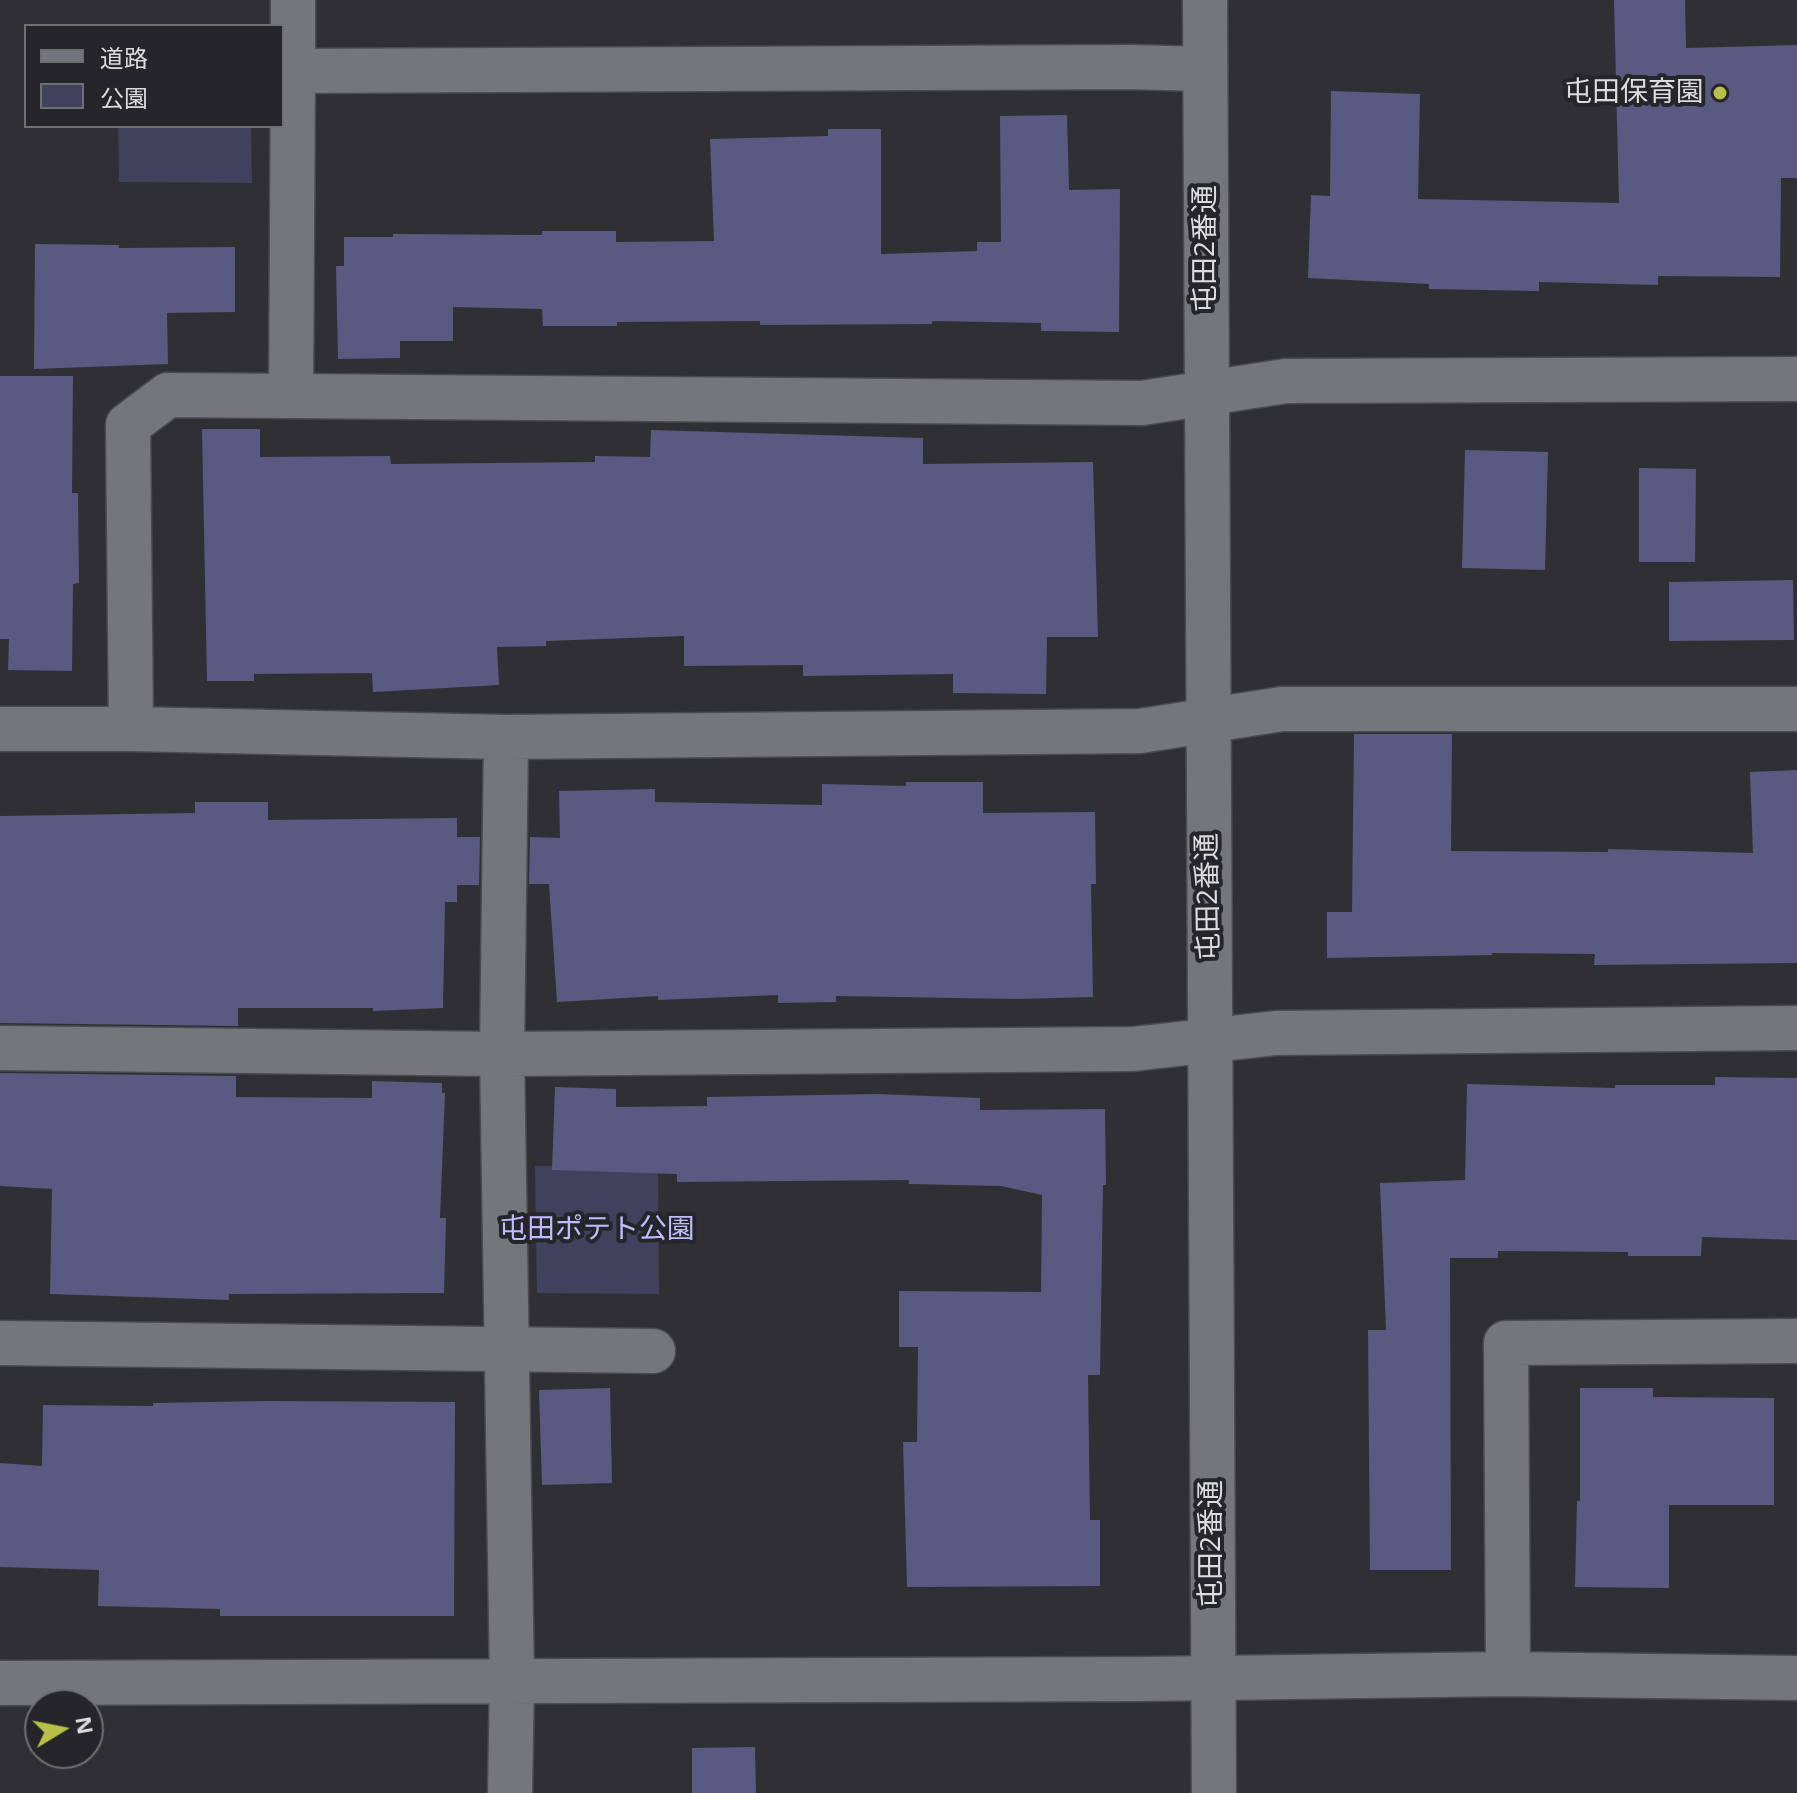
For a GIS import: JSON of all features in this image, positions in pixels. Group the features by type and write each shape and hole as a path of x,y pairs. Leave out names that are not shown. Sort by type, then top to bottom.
{"street":[{"path":"291,396 293,0"},
{"name":"屯田2番通","path":"1205,0 1214,1793"},
{"path":"293,71 1205,69"},
{"path":"131,729 128,425 168,395 1142,403 1286,381 1797,379"},
{"path":"0,729 506,737 1140,731 1282,709 1797,709"},
{"path":"506,737 502,1054 512,1681 510,1793"},
{"path":"0,1048 502,1054 1133,1049 1276,1033 1797,1028"},
{"path":"1508,1674 1506,1343 1797,1341"},
{"path":"0,1343 653,1351"},
{"path":"0,1683 1213,1679 1508,1674 1797,1678"}],"green space":[{"path":"118,128 251,128 252,183 119,182"},
{"name":"屯田ポテト公園","path":"535,1166 658,1167 659,1294 537,1293"}],"building":[{"path":"1614,0 1685,0 1686,48 1797,45 1797,178 1781,178 1780,277 1658,276 1658,285 1539,282 1539,291 1429,289 1429,284 1308,278 1311,195 1330,196 1331,91 1420,94 1418,199 1619,203"},
{"path":"1067,115 1069,190 1120,189 1119,332 1041,331 1041,323 932,321 932,324 760,325 760,321 617,322 617,326 543,326 542,309 453,307 453,341 400,341 400,358 338,359 336,266 344,266 344,237 616,231 616,242 714,241 710,139 828,136 828,129 881,129 881,254 977,251 977,242 1001,242 1000,116"},
{"path":"35,244 119,245 119,248 235,247 235,312 167,313 168,364 34,369"},
{"path":"0,376 73,376 72,493 78,493 79,583 73,584 72,671 8,670 9,639 0,639"},
{"path":"202,429 260,429 260,457 390,456 391,464 595,462 595,456 650,457 651,430 923,438 923,464 1093,462 1098,637 1047,637 1046,694 953,693 953,674 803,676 803,665 684,666 684,636 546,641 546,646 497,647 499,685 373,692 372,673 254,674 254,681 207,681"},
{"path":"1465,450 1548,452 1545,570 1462,568"},
{"path":"1639,468 1696,469 1695,562 1639,562"},
{"path":"1793,580 1794,640 1669,641 1669,582"},
{"path":"1354,734 1452,734 1451,851 1608,852 1608,849 1753,853 1750,772 1797,770 1797,963 1594,965 1595,954 1492,953 1327,958 1327,912 1352,912"},
{"path":"906,782 983,782 983,813 1095,812 1096,884 1091,884 1093,997 836,996 836,1002 778,1003 778,995 658,1000 658,996 557,1002 549,884 529,884 530,837 560,838 559,791 655,789 655,802 822,805 822,784 906,786"},
{"path":"195,802 268,802 268,820 457,818 457,837 480,837 479,885 457,885 457,902 445,902 443,1008 373,1011 373,1008 238,1008 238,1026 0,1023 0,816 195,813"},
{"path":"0,1073 236,1076 236,1097 372,1098 372,1081 442,1083 442,1093 445,1093 440,1218 446,1218 444,1293 229,1294 229,1300 50,1294 52,1189 0,1186"},
{"path":"1715,1077 1797,1078 1797,1240 1702,1237 1701,1256 1498,1251 1498,1258 1450,1258 1451,1570 1370,1570 1368,1330 1386,1330 1380,1183 1465,1180 1467,1084 1615,1088 1615,1085 1715,1085"},
{"path":"555,1087 616,1089 616,1107 707,1106 707,1097 878,1094 980,1098 980,1110 1105,1109 1106,1185 1103,1185 1100,1375 1088,1375 1090,1520 1100,1520 1100,1586 907,1587 903,1442 917,1442 918,1347 899,1347 899,1291 1041,1292 1042,1195 1001,1186 909,1184 909,1180 677,1182 677,1174 552,1170"},
{"path":"610,1388 612,1483 542,1485 539,1390"},
{"path":"1580,1388 1653,1388 1653,1397 1774,1398 1774,1505 1669,1505 1669,1588 1575,1587 1577,1501 1580,1501"},
{"path":"455,1402 454,1616 220,1616 220,1609 98,1606 99,1570 0,1567 0,1463 42,1466 43,1405 153,1406 153,1403"},
{"path":"755,1747 756,1793 692,1793 692,1748"}],"place":[{"name":"屯田保育園","path":"1720,93"}]}
